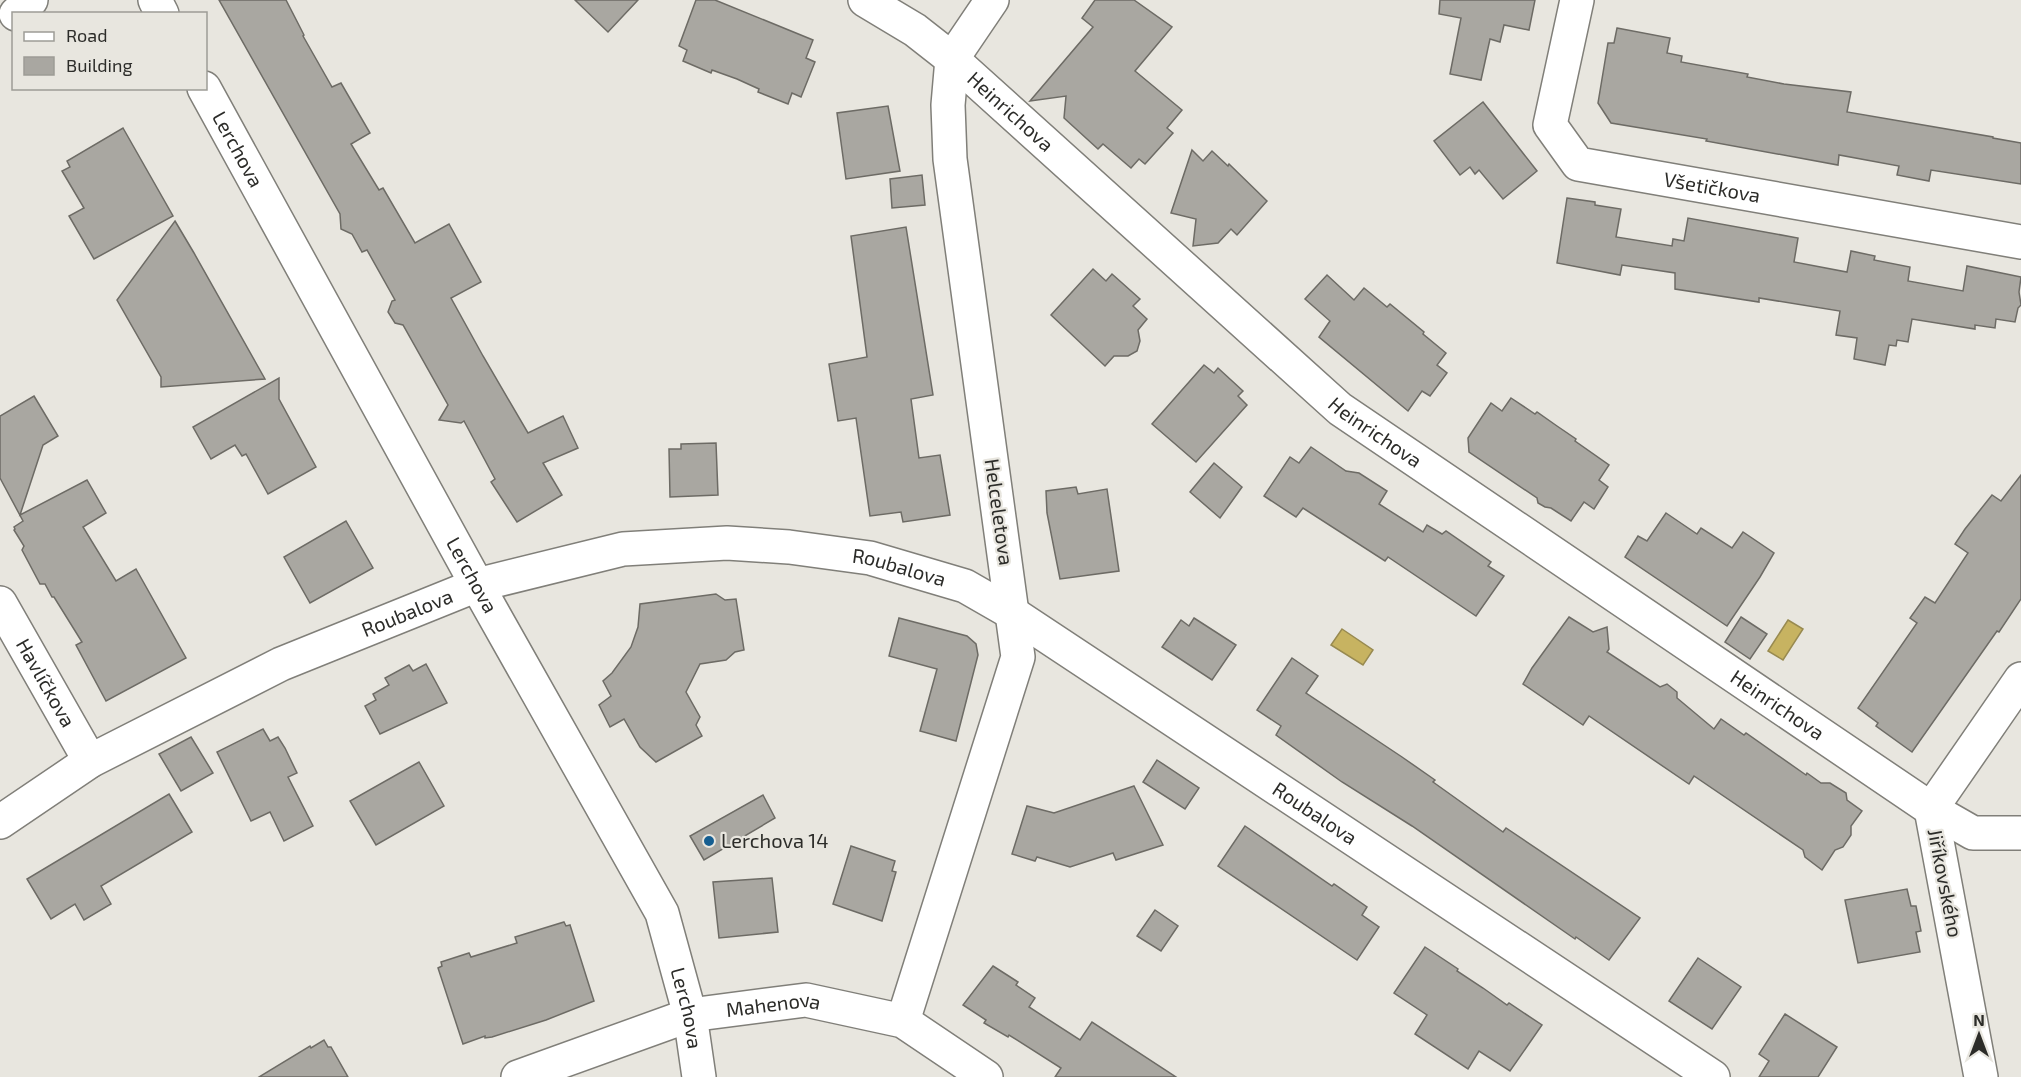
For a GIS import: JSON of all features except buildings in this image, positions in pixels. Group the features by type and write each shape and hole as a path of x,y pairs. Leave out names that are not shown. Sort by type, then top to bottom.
{"street":[{"path":"16,12 31,0"},
{"name":"Heinrichova","path":"865,0 915,30 952,59 1340,409 1931,809 1972,833 2021,833"},
{"name":"Helceletova","path":"903,1021 1018,657 950,159 948,105 952,59 992,0"},
{"name":"Všetičkova","path":"1577,0 1550,125 1578,164 2021,242"},
{"path":"0,27 12,16"},
{"name":"Lerchova","path":"205,90 477,585 662,913 690,1015 699,1077"},
{"name":"Roubalova","path":"0,822 90,761 281,664 477,585 623,549 727,543 789,547 870,558 965,586 1012,613 1713,1077"},
{"name":"Havlíčkova","path":"0,603 90,761"},
{"name":"Jiříkovského","path":"1981,1077 1931,809 2021,680"},
{"name":"Mahenova","path":"518,1077 690,1015 806,1000 903,1021 986,1077"}],"shaded area":[{"path":"1788,620 1803,629 1783,660 1768,651"},
{"path":"1342,629 1373,650 1363,665 1331,645"}],"place":[{"name":"Lerchova 14","path":"709,841"}]}
